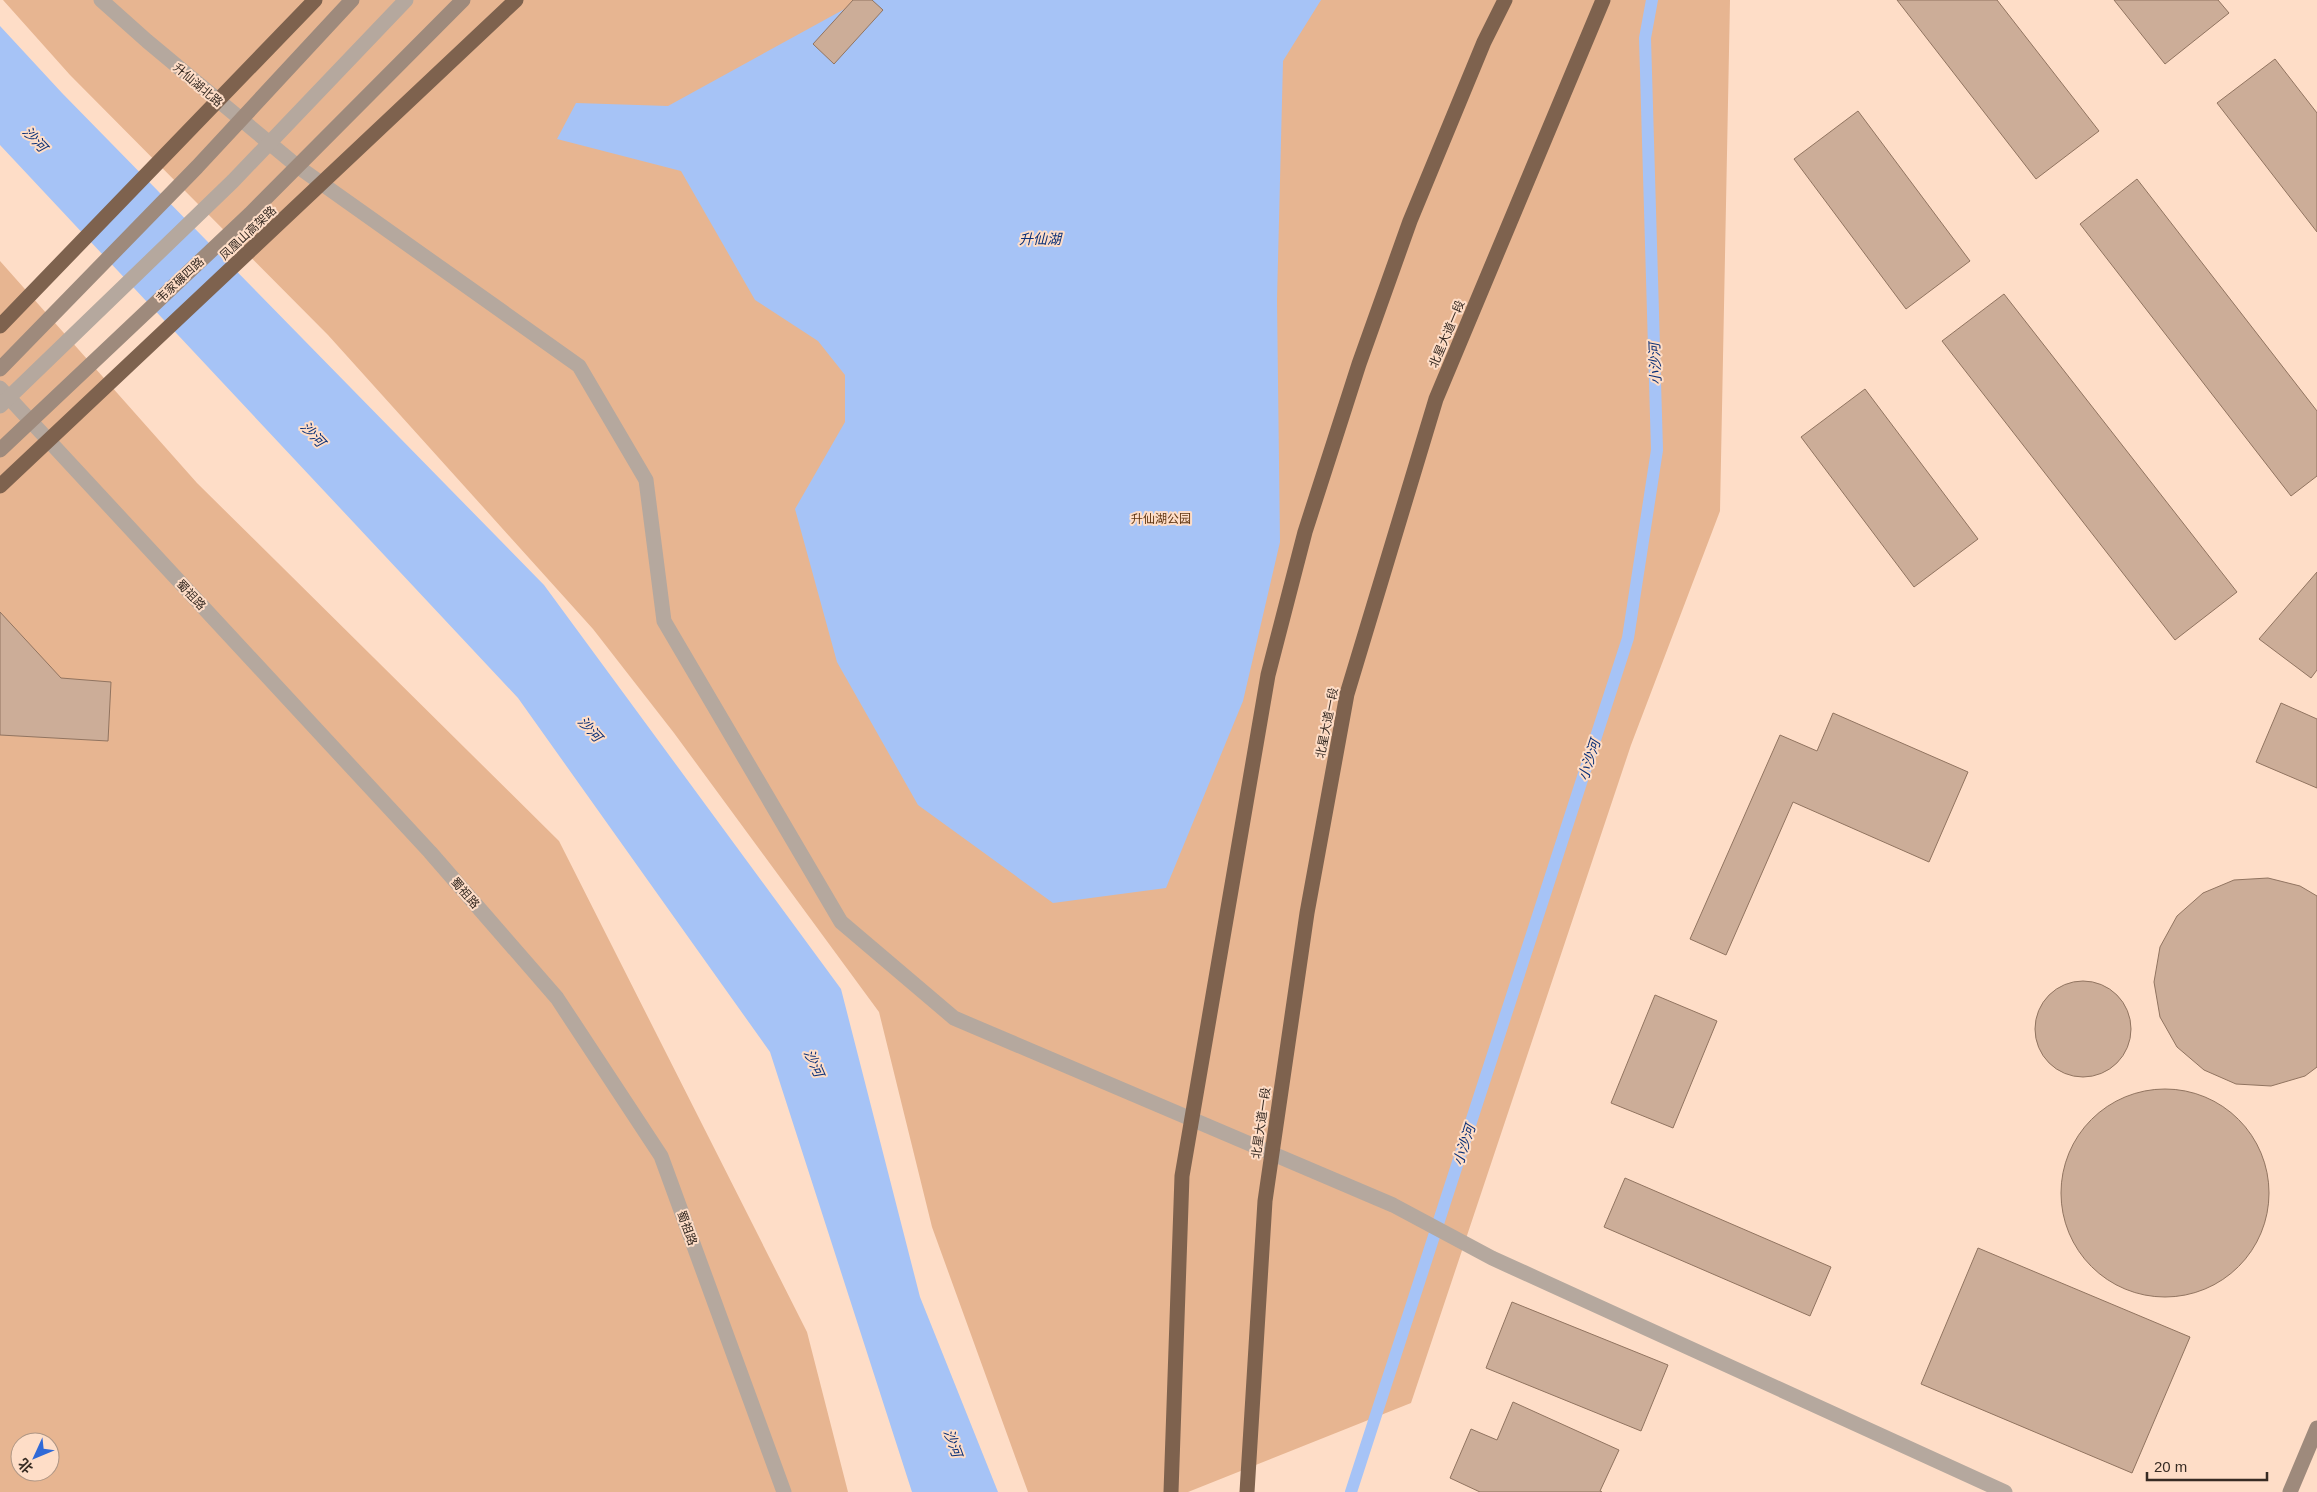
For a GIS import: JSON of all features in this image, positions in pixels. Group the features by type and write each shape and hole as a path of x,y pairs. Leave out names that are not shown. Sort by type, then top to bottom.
{"highway":[{"path":"0,326 315,0"},
{"name":"凤凰山高架路","path":"0,486 516,0"},
{"path":"1171,1492 1182,1176 1268,675 1305,532 1362,355 1410,220 1484,42 1505,0"},
{"name":"北星大道一段","path":"1247,1492 1265,1201 1307,913 1347,694 1436,399 1602,0"}],"main road":[{"path":"0,369 197,167 352,0"},
{"name":"韦家碾四路","path":"0,450 250,214 463,0"},
{"path":"2290,1492 2317,1428"}],"street":[{"name":"升仙湖北路","path":"101,0 240,121 297,166 579,366 646,480 664,621 841,922 954,1018 1393,1205 1492,1258 2005,1492"},
{"path":"0,406 232,181 406,0"},
{"name":"蜀祖路","path":"0,388 430,852 557,998 661,1156 784,1492"}],"green space":[{"name":"升仙湖公园","path":"3,0 1730,0 1720,511 1631,745 1411,1403 1188,1492 1028,1492 932,1227 879,1012 674,733 593,629 328,335 70,75"},
{"path":"0,261 197,483 559,841 807,1332 848,1492 0,1492"}],"water":[{"name":"升仙湖","path":"861,0 1321,0 1283,61 1277,300 1280,542 1243,701 1166,888 1053,903 918,805 837,662 795,509 845,422 845,375 818,341 755,300 681,171 557,139 576,103 668,106"},
{"name":"沙河","path":"0,26 62,93 544,585 841,989 920,1297 998,1492 912,1492 770,1052 518,698 0,145"}],"building":[{"path":"853,0 872,0 883,10 834,64 813,44"},
{"path":"1897,0 1997,0 2099,131 2036,179"},
{"path":"2114,0 2218,0 2229,13 2165,64"},
{"path":"2275,59 2317,113 2317,232 2217,103"},
{"path":"1858,111 1970,261 1906,309 1794,159"},
{"path":"2137,179 2317,411 2317,476 2291,496 2080,224"},
{"path":"2004,294 2237,592 2175,640 1942,341"},
{"path":"1865,389 1978,539 1914,587 1801,437"},
{"path":"2317,572 2317,670 2311,678 2259,639"},
{"path":"0,612 61,678 111,682 108,741 0,735"},
{"path":"2281,703 2317,719 2317,788 2256,762"},
{"path":"1833,713 1968,772 1929,862 1793,802 1726,955 1690,939 1780,735 1817,751"},
{"path":"2268,878 2300,886 2317,896 2317,1067 2305,1076 2271,1086 2236,1084 2204,1070 2177,1047 2160,1017 2154,982 2160,947 2177,916 2203,893 2234,880"},
{"path":"2074,981 2092,981 2110,989 2123,1002 2131,1020 2128,1048 2110,1069 2092,1077 2074,1077 2056,1069 2043,1056 2035,1038 2035,1020 2043,1002 2056,989"},
{"path":"1655,995 1717,1021 1673,1128 1611,1103"},
{"path":"2165,1089 2185,1091 2205,1097 2231,1113 2245,1127 2261,1153 2267,1173 2269,1193 2267,1213 2261,1233 2245,1259 2231,1273 2205,1289 2185,1295 2165,1297 2145,1295 2125,1289 2099,1273 2085,1259 2069,1233 2063,1213 2061,1193 2063,1173 2069,1153 2085,1127 2099,1113 2125,1097 2145,1091"},
{"path":"1625,1178 1831,1267 1810,1316 1604,1227"},
{"path":"1978,1248 2190,1337 2132,1473 1921,1384"},
{"path":"1512,1302 1668,1365 1641,1431 1486,1368"},
{"path":"1513,1402 1619,1450 1600,1491 1602,1492 1480,1492 1450,1478 1471,1429 1497,1440"}],"waterway":[{"name":"小沙河","path":"1351,1492 1628,638 1657,450 1645,38 1652,0"}]}
